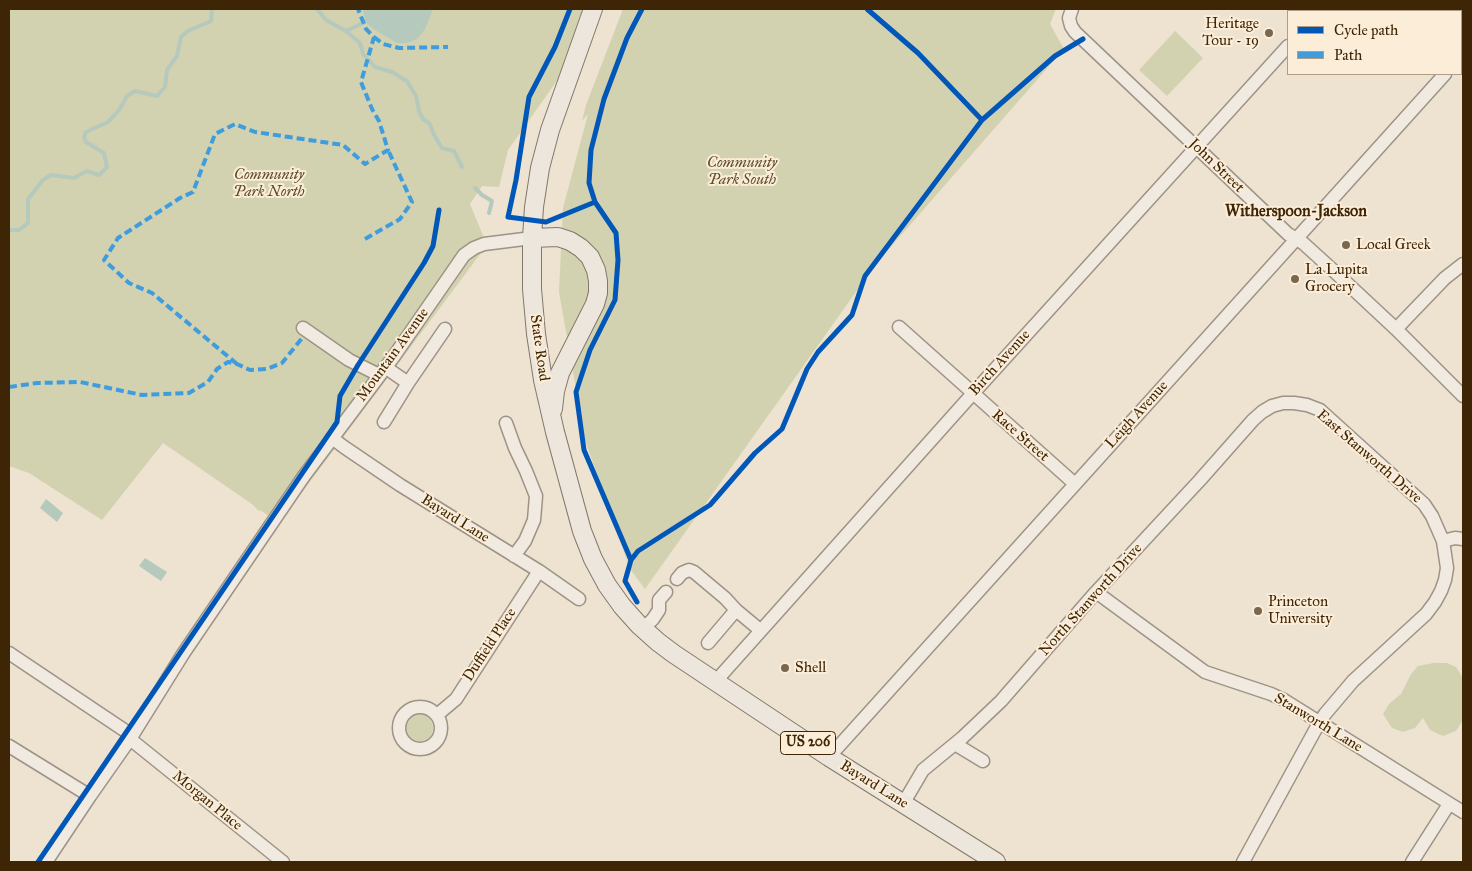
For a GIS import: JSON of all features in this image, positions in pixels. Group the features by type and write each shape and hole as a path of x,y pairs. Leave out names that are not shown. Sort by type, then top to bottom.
{"highway":[{"name":"State Road","path":"593,9 550,130 540,168 534,207 532,238 532,288 536,334 543,380 555,432 582,532 593,559 622,606 658,642 678,657"},
{"path":"532,238 558,237 570,240 582,248 590,257 596,270 598,281 598,293 594,304 560,373 553,409 555,432"},
{"name":"Bayard Lane","path":"678,657 829,757 996,862"}],"street":[{"name":"John Street","path":"1072,9 1069,18 1075,32 1288,234 1303,243 1396,329 1463,396"},
{"name":"Birch Avenue","path":"714,682 1287,47"},
{"name":"Leigh Avenue","path":"829,757 1444,75"},
{"name":"Mountain Avenue","path":"46,862 130,739 183,654 304,476 382,371 464,255 484,244 532,238"},
{"path":"1396,329 1445,278 1463,264"},
{"name":"Race Street","path":"898,326 1075,484"},
{"path":"303,328 349,360 382,371 408,383"},
{"path":"384,422 445,329"},
{"name":"East Stanworth Drive","path":"1283,403 1307,405 1320,410 1424,504 1432,516 1443,542 1447,568 1442,591 1426,614 1353,681 1319,723"},
{"name":"North Stanworth Drive","path":"903,804 923,770 955,744 1001,701 1096,592 1254,420 1272,406 1283,403"},
{"path":"506,423 514,448 536,496 534,520 526,541 514,556"},
{"name":"Bayard Lane","path":"332,438 400,485 539,571 580,599"},
{"path":"1443,542 1455,538 1463,539"},
{"path":"677,579 688,570 694,572 760,630"},
{"name":"Duffield Place","path":"437,715 456,699 539,571"},
{"path":"644,629 659,610 659,600 666,592"},
{"name":"Stanworth Lane","path":"1096,592 1205,672 1284,700 1463,812"},
{"path":"708,643 736,610"},
{"name":"Morgan Place","path":"9,653 127,732 130,739 283,862"},
{"path":"1243,862 1319,723"},
{"path":"955,744 983,761"},
{"path":"9,746 90,796"},
{"path":"1412,862 1449,804"}],"green space":[{"name":"Community Park North","path":"9,9 586,9 561,75 508,150 499,187 482,186 470,204 487,245 279,523 163,443 102,520 29,473 9,466"},
{"name":"Community Park South","path":"623,9 1056,9 1050,24 1064,49 875,265 645,589 630,569 585,440 559,292 563,208 588,114 582,121 586,105"},
{"path":"1175,31 1203,58 1167,96 1139,70"},
{"path":"1447,663 1456,667 1463,678 1463,720 1456,731 1443,736 1430,730 1423,718 1415,728 1403,732 1392,728 1383,714 1389,704 1401,694 1411,674 1418,666"},
{"path":"419,714 429,718 433,728 429,738 419,742 409,738 405,728 409,718"}],"shaded area":[{"path":"363,9 433,9 425,29 417,39 407,43 397,43 365,22"},
{"path":"46,499 63,513 57,522 40,508"},
{"path":"145,558 167,572 161,581 139,566"}],"waterway":[{"path":"9,230 19,230 28,223 28,199 43,180 51,175 74,178 87,171 99,175 107,167 104,153 86,142 84,137 86,132 108,122 120,109 127,96 135,91 157,96 165,87 167,70 177,56 181,37 188,31 211,21 212,9"},
{"path":"317,9 326,20 346,31 360,43 363,54 375,67 392,72 407,81 416,96 423,119 430,124 442,148 454,151 462,167"},
{"path":"346,31 369,20"},
{"path":"475,188 492,201 489,213"}],"marked path":[{"path":"237,364 152,293 129,283 104,260 118,238 180,198 193,192 215,134 235,124 255,132 343,145 365,164 388,150 379,121 361,82 374,37 366,29 358,9"},
{"path":"374,37 383,44 399,48 448,47"},
{"path":"365,239 400,219 412,202 388,150"},
{"path":"9,387 37,383 80,382 142,395 189,393 208,382 217,369 228,362 250,370 267,369 282,363 303,337"}],"cycle path":[{"path":"570,9 555,47 529,97 516,180 508,217 546,222 595,202 589,183 591,150 604,99 627,38 642,9"},
{"path":"867,9 918,53 982,120"},
{"path":"631,560 638,551 710,505 755,453 782,429 807,369 818,352 852,315 865,276 982,120 1055,56 1083,39"},
{"path":"595,202 616,233 618,260 615,300 590,350 576,392 584,450 631,560 625,581 637,602"},
{"path":"38,862 337,422 340,396 433,246 439,210"}],"place":[{"name":"Heritage Tour - 19","path":"1269,33"},
{"name":"Local Greek","path":"1346,245"},
{"name":"La Lupita Grocery","path":"1295,279"},
{"name":"Princeton University","path":"1258,611"},
{"name":"Shell","path":"785,668"}],"district":[{"name":"Witherspoon-Jackson","path":"1296,212"}]}
